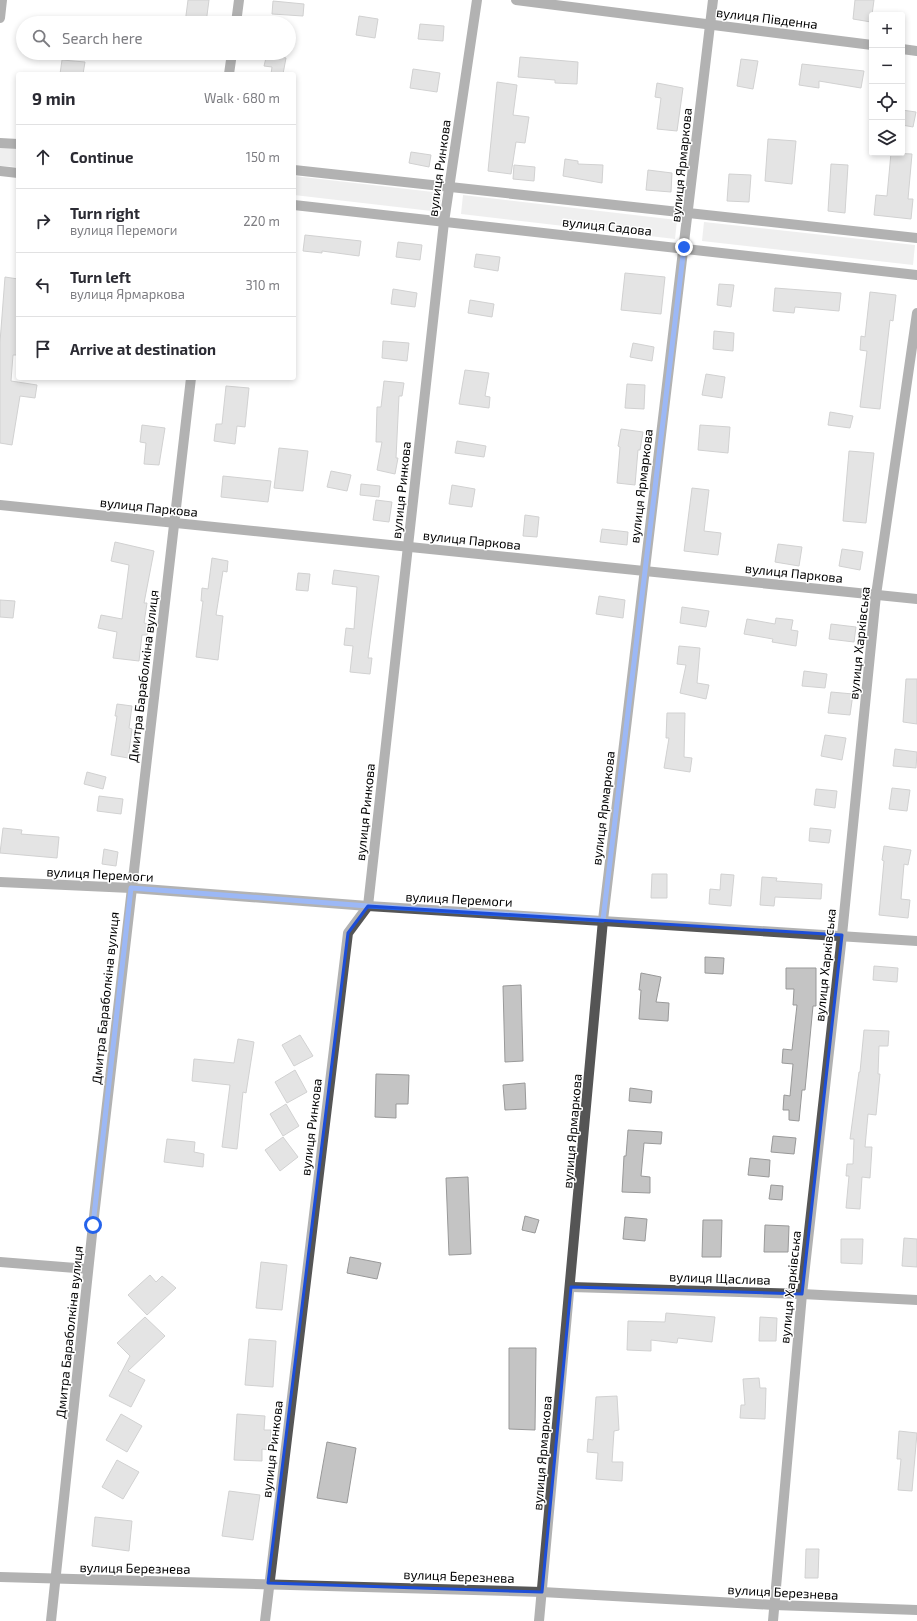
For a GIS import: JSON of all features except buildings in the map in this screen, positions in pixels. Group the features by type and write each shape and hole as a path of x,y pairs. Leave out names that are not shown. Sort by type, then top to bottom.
{"street":[{"path":"0,18 2,0"},
{"path":"237,16 239,0"},
{"name":"вулиця Ринкова","path":"265,1621 268,1583 348,933 368,906 448,187 476,0"},
{"name":"вулиця Південна","path":"516,0 869,45"},
{"name":"вулиця Ярмаркова","path":"539,1621 571,1287 603,920 713,0"},
{"path":"905,49 917,50"},
{"path":"229,72 231,60"},
{"path":"0,143 16,144"},
{"name":"вулиця Садова","path":"296,170 917,238"},
{"path":"0,172 16,174"},
{"name":"вулиця Садова","path":"296,205 684,247 917,275"},
{"name":"вулиця Харківська","path":"772,1621 802,1294 842,935 876,594 917,313"},
{"name":"Дмитра Бараболкіна вулиця","path":"52,1621 88,1269 191,380"},
{"name":"вулиця Паркова","path":"0,504 644,572 917,599"},
{"name":"вулиця Перемоги","path":"0,882 131,888 368,906 842,935 917,941"},
{"path":"0,1262 88,1269"},
{"name":"вулиця Щаслива","path":"571,1287 802,1294 917,1300"},
{"name":"вулиця Березнева","path":"0,1577 268,1583 542,1592 774,1605 917,1610"}],"highlighted area":[{"path":"368,906 842,935 802,1294 571,1287 542,1592 268,1583 348,933"}],"shaded area":[{"path":"0,147 16,149 16,167 0,166"},
{"path":"296,176 442,193 440,212 296,195"},
{"path":"463,195 677,220 675,239 461,214"},
{"path":"704,222 915,245 913,265 702,241"}],"route":[{"path":"93,1225 131,888 368,906 603,920 684,247"}]}
